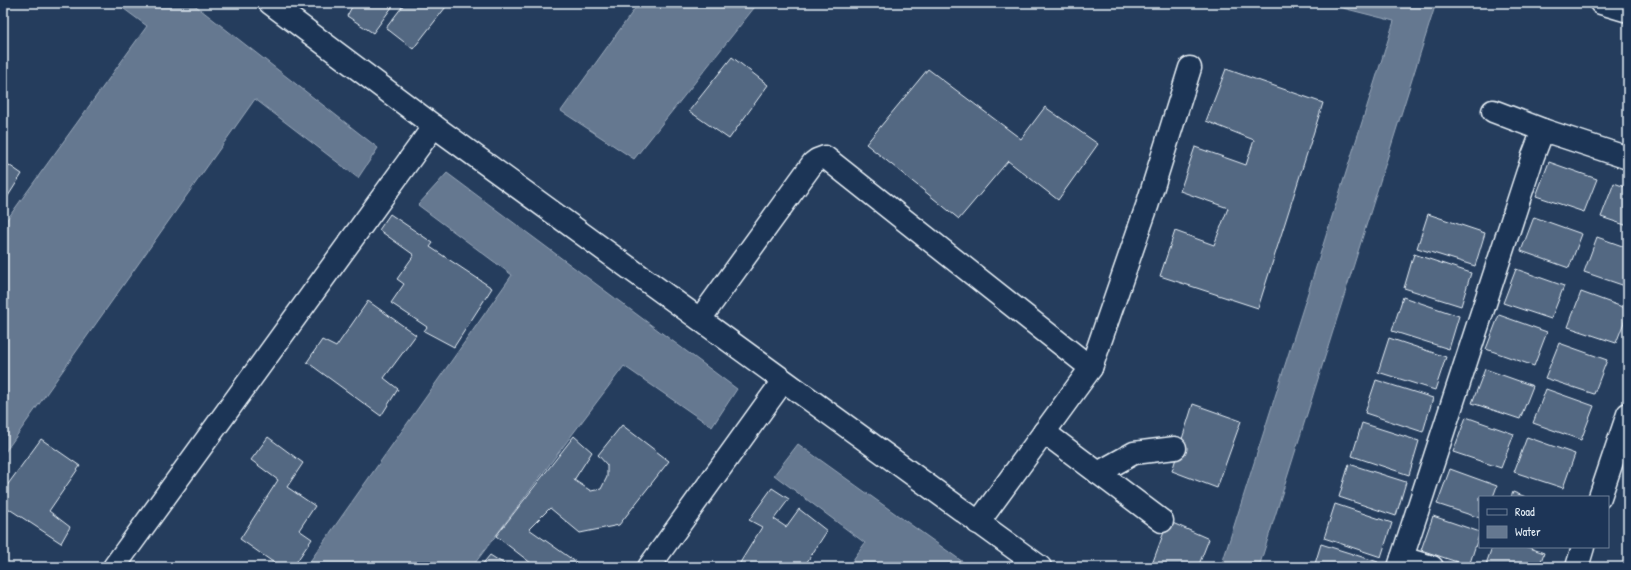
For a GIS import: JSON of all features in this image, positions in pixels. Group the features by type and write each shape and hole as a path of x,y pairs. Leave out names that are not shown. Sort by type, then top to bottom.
{"street":[{"path":"270,3 434,126 1040,567"},
{"path":"1601,3 1628,11"},
{"path":"978,523 1091,368 1147,206 1190,68"},
{"path":"1492,111 1543,130 1628,158"},
{"path":"114,567 434,126"},
{"path":"1432,567 1400,562 1532,156 1543,130"},
{"path":"700,319 814,163 817,160 825,158 1091,368"},
{"path":"649,567 783,381"},
{"path":"1600,496 1628,414"},
{"path":"1044,432 1162,521"},
{"path":"1098,473 1134,453 1175,448"},
{"path":"1577,567 1583,548"}],"water":[{"path":"116,3 192,3 378,148 358,178 255,99 3,455 3,225 147,26"},
{"path":"639,3 758,3 634,159 561,111"},
{"path":"1323,3 1436,3 1259,567 1221,567 1394,21"},
{"path":"447,173 737,389 712,427 624,366 472,567 306,567 512,275 418,205"},
{"path":"798,444 970,567 848,567 865,543 774,475"}],"building":[{"path":"354,3 395,3 373,33 347,16"},
{"path":"405,3 449,3 413,49 386,28"},
{"path":"732,57 768,85 729,139 689,111"},
{"path":"928,69 1021,139 1045,107 1098,144 1058,200 1008,161 959,219 866,144"},
{"path":"1226,69 1323,103 1258,308 1160,276 1175,231 1214,245 1228,208 1180,191 1195,147 1246,165 1254,140 1206,121"},
{"path":"3,161 22,174 3,204"},
{"path":"1549,162 1597,179 1584,212 1536,196"},
{"path":"1614,183 1628,188 1628,226 1601,217"},
{"path":"390,214 433,243 430,247 492,288 454,347 424,331 427,327 391,303 404,284 397,279 414,255 379,230"},
{"path":"1428,214 1485,233 1475,266 1417,248"},
{"path":"1534,217 1582,234 1569,268 1521,251"},
{"path":"1597,237 1628,248 1628,287 1584,272"},
{"path":"1414,254 1471,273 1461,306 1404,288"},
{"path":"1516,269 1564,286 1551,319 1503,303"},
{"path":"1581,292 1628,309 1616,343 1568,327"},
{"path":"1403,297 1459,316 1449,349 1392,331"},
{"path":"368,301 416,335 384,378 398,389 381,416 307,362 322,340 336,347"},
{"path":"1499,315 1547,332 1534,366 1486,349"},
{"path":"1389,338 1446,357 1435,390 1378,372"},
{"path":"1559,343 1607,360 1594,394 1545,378"},
{"path":"1485,369 1533,386 1520,419 1472,403"},
{"path":"1376,380 1433,398 1423,432 1365,413"},
{"path":"1546,389 1594,406 1581,440 1533,423"},
{"path":"1193,404 1241,421 1217,488 1172,471"},
{"path":"1466,417 1514,434 1501,468 1453,452"},
{"path":"1362,423 1419,441 1409,475 1352,456"},
{"path":"622,425 669,461 619,525 580,533 550,508 529,529 583,567 536,567 496,536 574,436 592,452 574,480 591,491 601,489 607,477 607,465 598,455"},
{"path":"268,437 303,463 287,487 315,506 299,530 312,539 293,567 280,567 240,539 278,480 251,460"},
{"path":"1527,437 1575,454 1563,488 1514,472"},
{"path":"41,439 80,466 49,511 70,527 61,543 3,505 3,491"},
{"path":"1349,464 1406,482 1396,516 1339,497"},
{"path":"1450,469 1497,486 1493,496 1479,496 1479,518 1437,504"},
{"path":"772,488 789,499 774,519 786,527 799,509 827,531 805,565 808,567 738,566 762,527 749,520"},
{"path":"1513,492 1523,496 1511,496"},
{"path":"1335,504 1392,523 1381,557 1324,538"},
{"path":"1433,516 1479,532 1469,566 1421,550"},
{"path":"1168,521 1209,539 1198,567 1151,567"},
{"path":"1321,544 1378,562 1376,567 1314,567"},
{"path":"1492,548 1530,548 1544,553 1539,567 1485,567"},
{"path":"490,555 509,567 480,567"}]}
